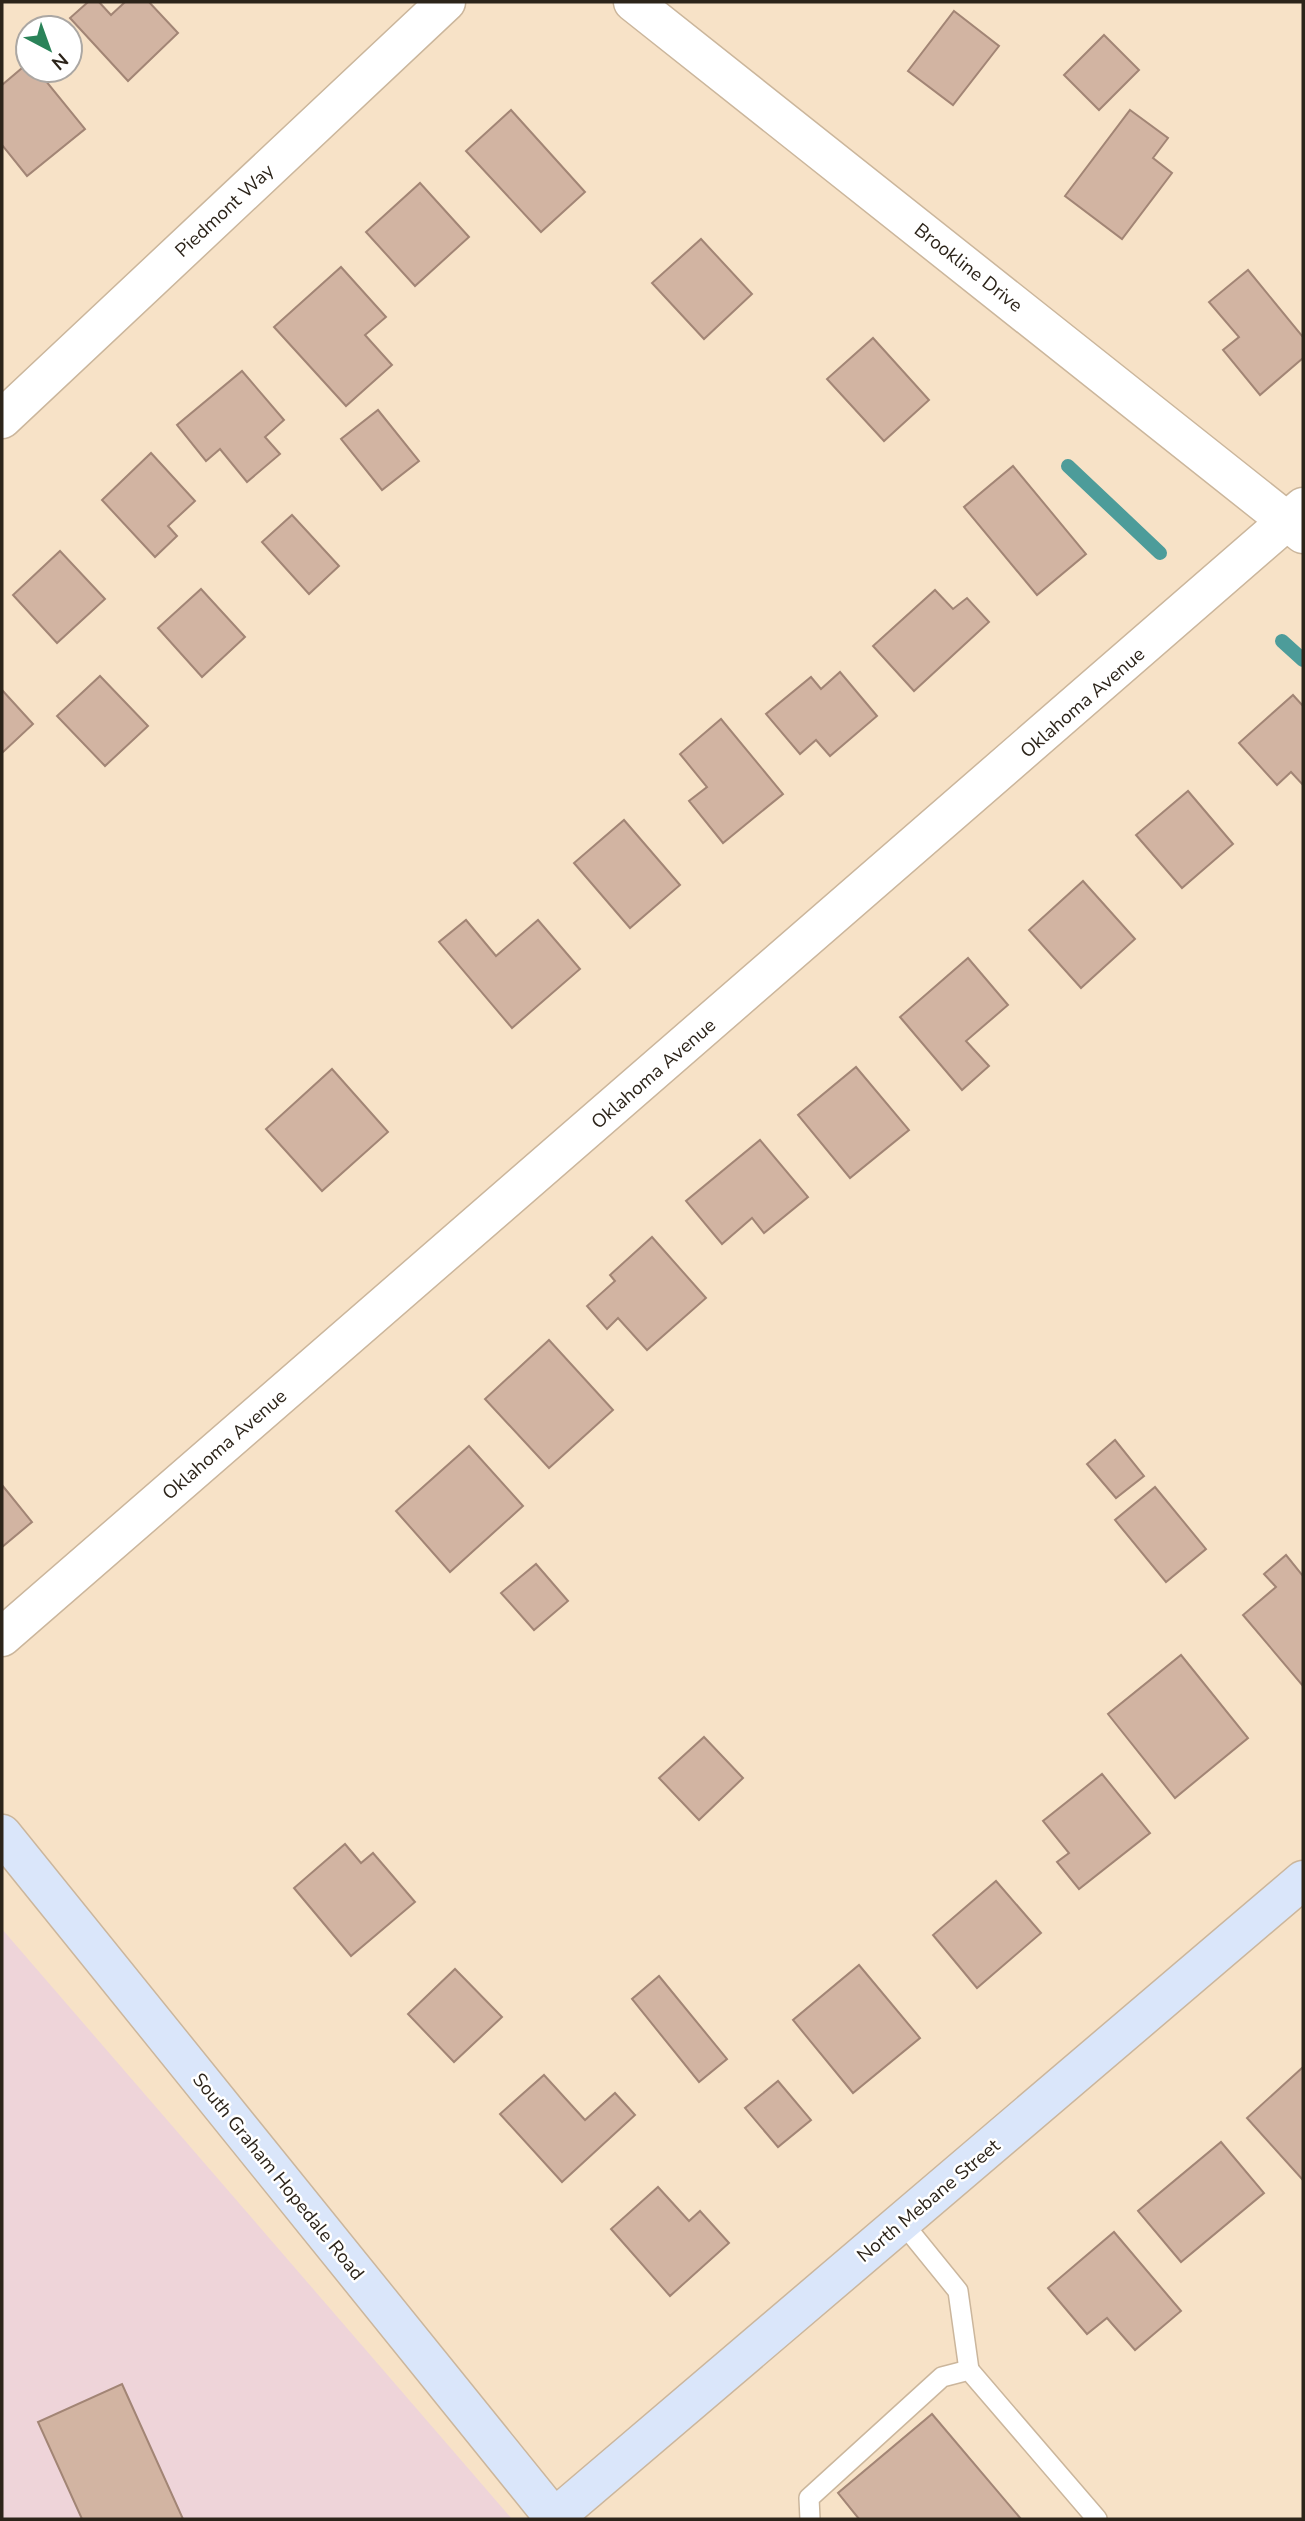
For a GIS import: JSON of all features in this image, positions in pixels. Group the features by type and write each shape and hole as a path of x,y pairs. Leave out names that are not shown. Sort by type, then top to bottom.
{"main road":[{"name":"South Graham Hopedale Road","path":"2,1835 42,1881 554,2519"},
{"name":"North Mebane Street","path":"554,2519 1302,1884"}],"street":[{"name":"Piedmont Way","path":"2,419 446,2"},
{"name":"Brookline Drive","path":"633,2 1298,521"},
{"name":"Oklahoma Avenue","path":"2,1637 1298,521"}],"lane":[{"path":"2,1856 42,1881"},
{"path":"902,2222 958,2291 969,2370 1097,2519"},
{"path":"810,2519 808,2498 942,2377 969,2370"}],"shaded area":[{"path":"2,1929 512,2519 2,2519"}],"building":[{"path":"88,2 99,2 111,15 125,2 149,2 178,33 128,81 84,33 84,14 74,14"},
{"path":"954,11 999,46 953,105 908,71"},
{"path":"1104,35 1139,70 1099,110 1064,75"},
{"path":"14,75 14,84 48,84 85,129 27,176 2,145 2,85"},
{"path":"511,110 585,192 541,232 466,151"},
{"path":"1130,110 1168,138 1153,158 1172,173 1122,239 1065,196"},
{"path":"420,183 469,237 415,286 366,232"},
{"path":"701,239 752,294 704,339 652,283"},
{"path":"341,267 386,317 365,335 392,365 346,406 274,327"},
{"path":"1248,270 1303,337 1303,358 1260,395 1223,350 1239,337 1209,302"},
{"path":"873,338 929,400 884,441 827,379"},
{"path":"242,371 284,420 265,437 280,454 247,482 220,449 206,461 177,425"},
{"path":"378,410 419,461 382,490 341,439"},
{"path":"151,453 195,501 168,526 177,536 155,557 102,500"},
{"path":"1013,466 1086,554 1037,595 964,507"},
{"path":"292,515 339,566 309,594 262,542"},
{"path":"60,551 105,599 57,643 13,595"},
{"path":"201,589 245,637 202,677 158,628"},
{"path":"935,590 953,609 967,598 989,622 914,691 873,646"},
{"path":"840,672 877,716 830,756 816,740 800,754 766,714 811,677 821,689"},
{"path":"100,676 148,726 105,766 57,716"},
{"path":"2,690 33,724 2,753"},
{"path":"1293,695 1303,706 1303,785 1291,772 1277,785 1239,743"},
{"path":"721,719 783,794 723,843 689,801 707,787 680,754"},
{"path":"1188,791 1233,844 1182,888 1136,835"},
{"path":"624,820 680,885 630,928 574,863"},
{"path":"1083,881 1135,939 1081,988 1029,930"},
{"path":"466,920 496,956 538,920 580,969 512,1028 439,942"},
{"path":"968,958 1008,1005 966,1041 989,1066 962,1090 900,1017"},
{"path":"856,1067 909,1130 850,1178 798,1115"},
{"path":"332,1069 388,1132 322,1191 266,1129"},
{"path":"760,1140 808,1197 764,1233 752,1218 722,1244 686,1201"},
{"path":"652,1237 706,1298 647,1350 618,1318 607,1329 587,1306 615,1281 610,1275"},
{"path":"549,1340 613,1410 549,1468 485,1399"},
{"path":"1115,1440 1144,1476 1116,1498 1087,1464"},
{"path":"469,1446 523,1506 450,1572 396,1511"},
{"path":"2,1485 32,1522 2,1547"},
{"path":"1155,1487 1206,1549 1166,1582 1115,1520"},
{"path":"1286,1555 1303,1576 1303,1686 1243,1615 1276,1587 1264,1574"},
{"path":"536,1564 568,1601 534,1630 501,1593"},
{"path":"1181,1655 1248,1738 1175,1798 1108,1714"},
{"path":"704,1737 743,1778 699,1820 659,1778"},
{"path":"1102,1774 1150,1833 1079,1889 1057,1862 1069,1853 1043,1821"},
{"path":"345,1844 361,1863 373,1853 415,1902 351,1956 294,1888"},
{"path":"996,1881 1041,1933 977,1988 933,1935"},
{"path":"859,1965 920,2038 853,2093 793,2020"},
{"path":"455,1969 502,2017 454,2062 408,2014"},
{"path":"659,1976 727,2059 699,2082 632,1999"},
{"path":"1303,2067 1303,2178 1302,2179 1247,2118"},
{"path":"544,2075 585,2120 615,2093 635,2115 562,2182 500,2114"},
{"path":"778,2081 811,2120 778,2147 745,2108"},
{"path":"1221,2142 1264,2193 1181,2262 1138,2211"},
{"path":"658,2187 689,2221 700,2211 729,2243 670,2296 611,2229"},
{"path":"1114,2232 1181,2311 1135,2350 1107,2318 1087,2334 1048,2288"},
{"path":"122,2384 183,2519 82,2519 38,2422"},
{"path":"932,2414 1021,2519 859,2519 838,2493"}],"waterway":[{"path":"1068,466 1160,553"},
{"path":"1282,641 1303,660"}]}
